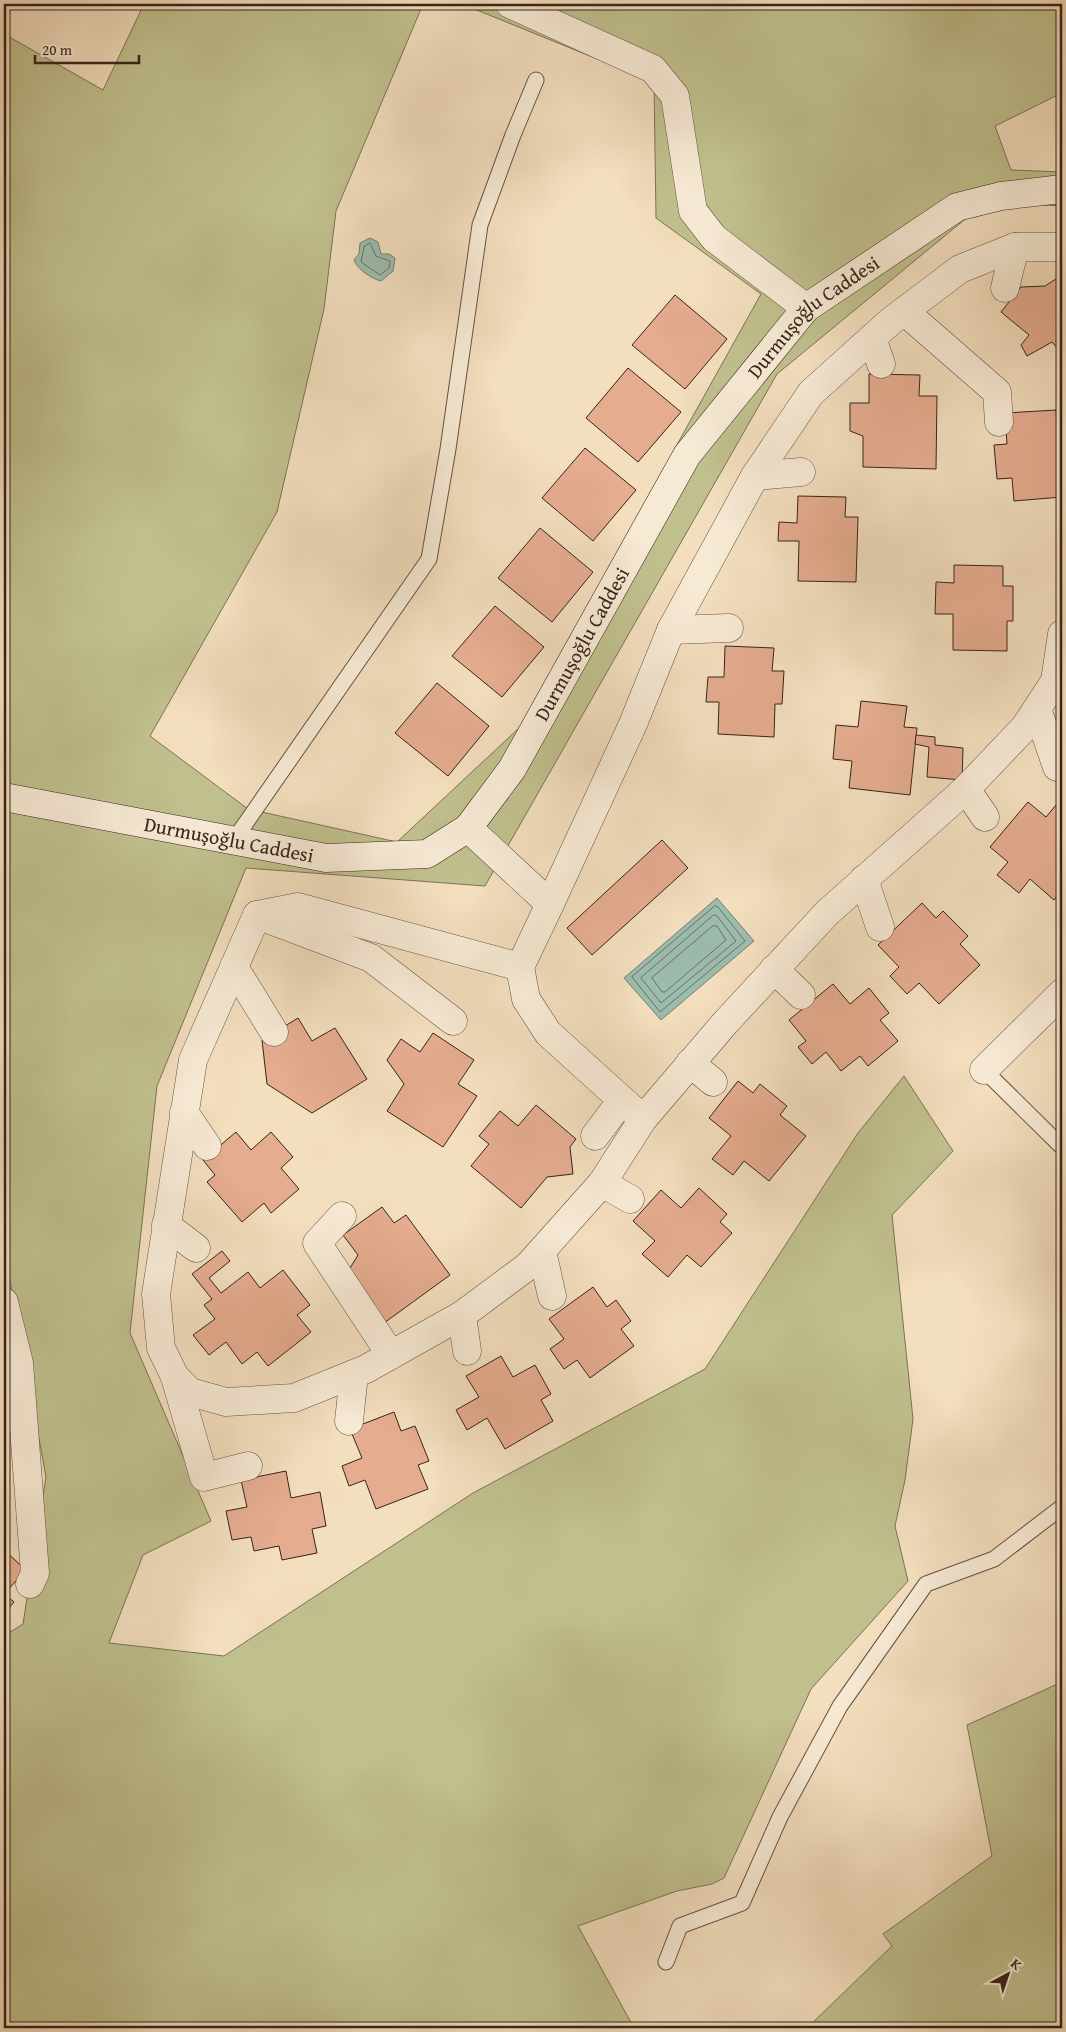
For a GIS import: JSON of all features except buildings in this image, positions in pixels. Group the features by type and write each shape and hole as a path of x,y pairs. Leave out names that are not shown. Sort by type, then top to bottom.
{"street":[{"path":"510,4 653,69 675,96 693,211 714,238 806,308"},
{"name":"Durmuşoğlu Caddesi","path":"4,797 326,858 427,854 468,828 512,769 687,456 806,308 957,207 1001,196 1062,189"},
{"path":"1006,288 1016,247"},
{"path":"643,1119 548,1033 526,999 520,967 633,724 671,630 756,476 811,393 904,311 960,268 1016,247 1062,247"},
{"path":"904,311 997,392 999,422"},
{"path":"872,338 880,364"},
{"path":"756,476 801,472"},
{"path":"671,630 730,628"},
{"path":"175,1377 190,1392 226,1402 294,1398 354,1374 462,1315 528,1266 602,1183 643,1119 774,969 827,913 932,819 955,787 1025,727 1059,671 1062,634"},
{"path":"1037,709 1057,767"},
{"path":"955,787 985,817"},
{"path":"468,828 550,904"},
{"path":"864,879 880,927"},
{"path":"257,915 298,907 520,967"},
{"path":"248,1466 204,1477 175,1377 161,1348 156,1294 193,1060 257,915"},
{"path":"257,915 371,958 452,1021"},
{"path":"234,967 274,1032"},
{"path":"774,969 801,995"},
{"path":"984,1070 1062,993"},
{"path":"690,1063 713,1082"},
{"path":"595,1136 622,1100"},
{"path":"184,1112 207,1146"},
{"path":"602,1183 630,1199"},
{"path":"342,1216 317,1243 391,1355"},
{"path":"166,1225 196,1248"},
{"path":"542,1251 552,1296"},
{"path":"4,1302 19,1363 35,1573 30,1584"},
{"path":"462,1315 466,1351"},
{"path":"350,1421 354,1374"}],"lane":[{"path":"234,840 429,559 448,448 480,225 513,135 536,80"},
{"path":"984,1070 1062,1147"},
{"path":"666,1962 680,1926 742,1904 780,1817 840,1706 926,1584 994,1558 1062,1507"}],"green space":[{"path":"144,4 423,4 336,211 324,309 277,512 150,736 248,809 397,842 519,728 761,294 656,218 654,82 462,4 1062,4 1062,93 995,126 1011,170 1062,172 1062,206 986,202 777,374 485,886 246,868 157,1086 130,1333 211,1521 143,1555 109,1643 224,1656 473,1493 705,1369 858,1133 904,1076 953,1151 892,1215 913,1419 905,1480 895,1526 908,1581 811,1689 724,1878 712,1884 677,1891 578,1926 634,2028 4,2028 4,1636 23,1624 46,1477 4,1248 4,34 103,90"},
{"path":"1062,1682 1062,2028 807,2028 892,1946 883,1934 992,1856 967,1725"}],"water":[{"path":"370,238 378,242 381,254 389,254 395,258 393,271 381,281 365,273 354,260 359,254 360,243"},
{"path":"717,898 754,941 661,1020 624,978"}]}
